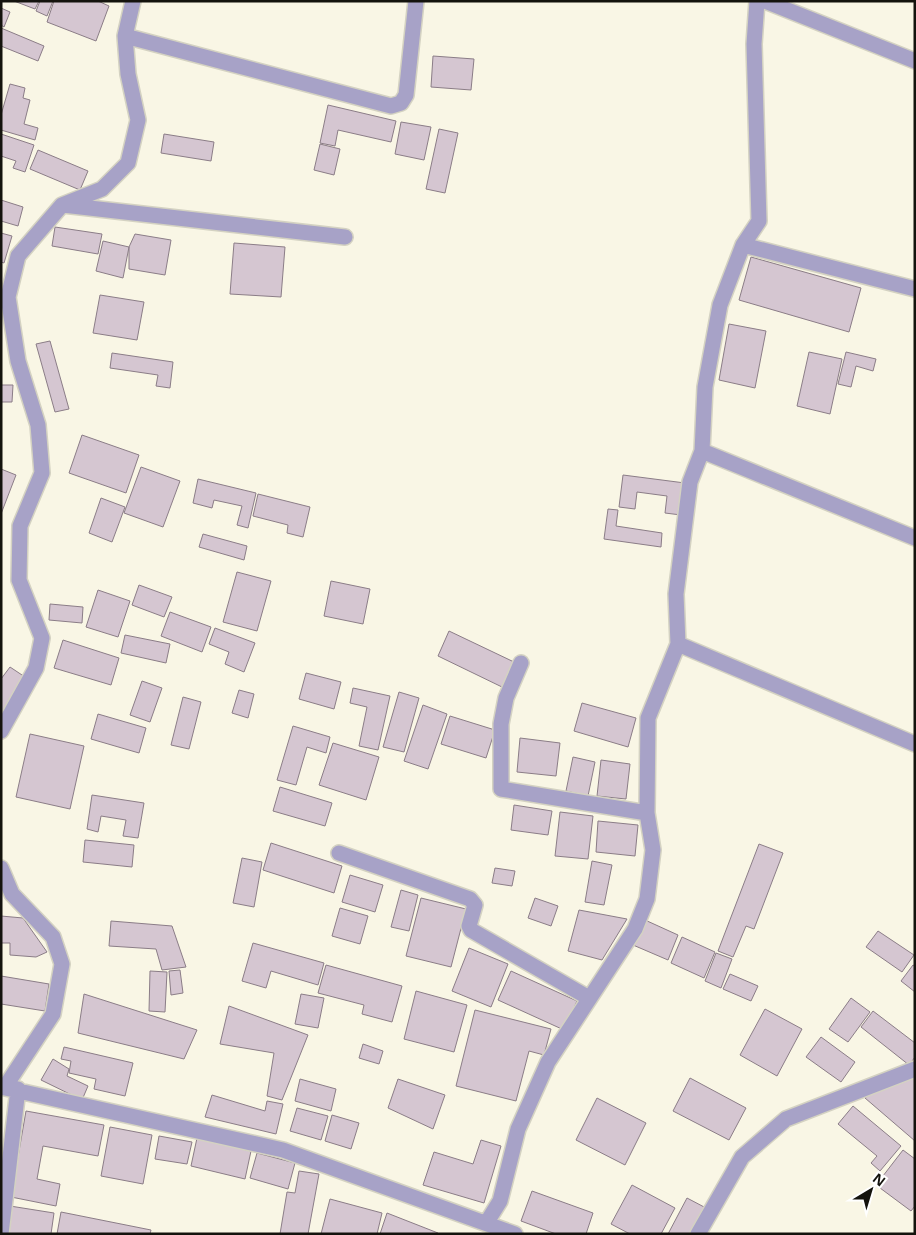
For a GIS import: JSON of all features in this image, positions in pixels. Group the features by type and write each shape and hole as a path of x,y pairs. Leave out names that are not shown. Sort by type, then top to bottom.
{"street":[{"path":"1,731 36,668 42,638 19,580 20,526 42,473 38,425 18,361 8,297 18,256 62,205 102,189 128,163 138,120 128,74 125,36 133,1"},
{"path":"125,36 391,106 401,103 406,95 416,1"},
{"path":"487,1222 500,1201 518,1129 548,1062 635,929 647,899 653,850 647,813 648,718 678,644 677,584 690,482 702,451 705,387 720,305 743,245 759,221 754,44 758,1"},
{"path":"765,1 915,61"},
{"path":"62,205 345,237"},
{"path":"743,245 915,289"},
{"path":"702,451 915,538"},
{"path":"678,644 915,744"},
{"path":"521,663 506,698 501,724 501,789 647,813"},
{"path":"339,853 470,899 475,905 470,926 471,930 589,998"},
{"path":"1,868 12,894 53,937 62,964 53,1014 8,1088 2,1234"},
{"path":"698,1234 742,1156 786,1119 915,1068"},
{"path":"8,1088 283,1150 487,1222 515,1234"}],"building":[{"path":"14,1 39,1 35,9"},
{"path":"40,1 53,1 47,16 36,11"},
{"path":"54,1 98,1 109,6 96,41 47,22"},
{"path":"1,8 10,12 4,27 1,25"},
{"path":"1,28 44,46 38,61 1,46"},
{"path":"433,56 474,59 471,90 431,87"},
{"path":"10,84 25,88 23,98 30,100 24,124 38,128 35,140 1,130 1,115"},
{"path":"328,105 396,121 391,142 338,130 335,146 320,143"},
{"path":"401,122 431,127 424,160 395,154"},
{"path":"439,129 458,133 445,193 426,189"},
{"path":"1,134 34,145 25,172 13,168 16,161 1,156"},
{"path":"164,134 214,142 211,161 161,153"},
{"path":"320,144 340,149 334,175 314,170"},
{"path":"38,150 88,171 80,190 30,169"},
{"path":"1,200 23,207 18,226 1,221"},
{"path":"55,227 102,234 98,254 52,246"},
{"path":"1,233 12,236 4,263 1,262"},
{"path":"135,234 171,240 165,275 129,269 129,247"},
{"path":"103,241 129,247 123,278 96,271"},
{"path":"234,243 285,247 281,297 230,294"},
{"path":"751,257 861,288 849,332 739,300"},
{"path":"100,295 144,302 137,340 93,333"},
{"path":"729,324 766,331 755,388 719,380"},
{"path":"50,341 69,409 55,412 36,344"},
{"path":"809,352 842,359 830,414 797,406"},
{"path":"846,352 876,359 873,371 856,366 851,387 838,384"},
{"path":"112,353 173,362 170,388 156,386 158,375 110,368"},
{"path":"1,385 13,385 12,402 1,402"},
{"path":"82,435 139,455 126,493 69,473"},
{"path":"141,467 180,481 163,527 124,513"},
{"path":"1,469 16,475 1,514"},
{"path":"623,475 685,483 681,515 665,513 667,496 637,492 635,509 619,507"},
{"path":"198,479 256,493 248,528 237,525 242,506 214,500 212,508 193,503"},
{"path":"258,494 310,507 303,537 287,533 288,525 253,516"},
{"path":"101,498 125,507 112,542 89,533"},
{"path":"608,509 618,510 616,526 662,533 661,547 604,539"},
{"path":"203,534 247,546 244,560 199,547"},
{"path":"237,572 271,581 257,631 223,622"},
{"path":"331,581 370,589 363,624 324,616"},
{"path":"139,585 172,597 164,617 132,605"},
{"path":"98,590 130,601 118,637 86,627"},
{"path":"50,604 83,607 82,623 49,620"},
{"path":"170,612 211,627 202,652 161,636"},
{"path":"215,628 255,643 244,672 225,664 229,652 209,644"},
{"path":"449,631 514,662 502,687 438,656"},
{"path":"125,635 170,644 166,663 121,653"},
{"path":"63,640 119,658 111,685 54,668"},
{"path":"10,667 28,679 1,715 1,679"},
{"path":"306,673 341,682 334,709 299,699"},
{"path":"142,681 162,688 150,722 130,715"},
{"path":"353,688 390,696 378,750 359,746 367,707 350,703"},
{"path":"239,690 254,694 248,718 232,713"},
{"path":"399,692 419,698 404,752 383,747"},
{"path":"183,697 201,702 189,749 171,745"},
{"path":"582,703 636,718 628,747 574,731"},
{"path":"423,705 447,714 428,769 404,761"},
{"path":"98,714 146,728 139,753 91,739"},
{"path":"450,716 495,730 486,758 441,744"},
{"path":"293,726 330,737 326,753 307,747 296,785 277,780"},
{"path":"30,734 84,746 70,809 16,797"},
{"path":"520,738 560,743 556,776 517,772"},
{"path":"333,743 379,757 366,800 319,785"},
{"path":"573,757 595,762 588,796 566,791"},
{"path":"601,760 630,764 626,799 597,796"},
{"path":"280,787 332,803 325,826 273,811"},
{"path":"92,795 144,803 138,838 123,836 126,820 101,816 98,832 87,829"},
{"path":"514,805 552,811 548,835 511,830"},
{"path":"560,812 593,816 588,859 555,856"},
{"path":"598,821 638,825 635,856 596,852"},
{"path":"85,840 134,845 132,867 83,862"},
{"path":"271,843 342,866 334,893 263,870"},
{"path":"759,844 783,853 754,929 746,926 733,957 718,951"},
{"path":"242,858 262,862 254,907 233,903"},
{"path":"592,861 612,865 604,905 585,902"},
{"path":"495,868 515,871 512,886 492,883"},
{"path":"350,875 383,885 375,912 342,902"},
{"path":"401,890 418,895 409,931 391,927"},
{"path":"421,898 466,909 451,967 406,956"},
{"path":"535,898 558,906 551,926 528,918"},
{"path":"340,908 368,916 360,944 332,936"},
{"path":"579,910 627,919 602,960 568,951"},
{"path":"1,916 23,918 47,952 36,957 10,955 10,943 1,943"},
{"path":"645,920 678,935 668,960 633,945"},
{"path":"111,921 172,926 186,967 162,970 156,949 109,946"},
{"path":"878,931 914,955 902,972 866,947"},
{"path":"682,937 715,952 704,978 671,963"},
{"path":"253,943 324,963 318,985 271,971 266,988 242,981"},
{"path":"469,948 508,964 491,1007 452,991"},
{"path":"716,953 732,959 721,988 705,981"},
{"path":"326,965 402,986 392,1022 362,1014 364,1005 318,993"},
{"path":"913,965 915,966 915,992 901,981"},
{"path":"180,970 183,993 171,995 169,971"},
{"path":"150,971 167,972 165,1012 149,1011"},
{"path":"511,971 577,1001 564,1030 498,1000"},
{"path":"730,974 758,986 751,1001 723,989"},
{"path":"1,976 49,984 45,1011 1,1004"},
{"path":"416,991 467,1005 454,1052 404,1039"},
{"path":"84,994 197,1030 184,1059 78,1033"},
{"path":"301,994 324,998 318,1028 295,1024"},
{"path":"851,998 870,1012 848,1042 829,1029"},
{"path":"229,1006 308,1035 282,1100 267,1096 274,1053 220,1044"},
{"path":"765,1009 802,1029 777,1076 740,1055"},
{"path":"475,1010 551,1029 544,1055 529,1051 516,1101 456,1086"},
{"path":"873,1011 915,1043 915,1057 909,1065 861,1027"},
{"path":"821,1037 855,1062 841,1082 806,1057"},
{"path":"363,1044 383,1051 379,1064 359,1058"},
{"path":"64,1047 133,1063 125,1096 94,1089 96,1079 69,1073 71,1061 61,1059"},
{"path":"53,1059 69,1069 67,1076 88,1086 82,1100 41,1080"},
{"path":"915,1074 915,1141 865,1098 880,1085"},
{"path":"690,1078 746,1108 729,1140 673,1111"},
{"path":"300,1079 336,1089 331,1111 295,1101"},
{"path":"398,1079 445,1095 433,1129 388,1108"},
{"path":"212,1095 265,1111 267,1101 283,1104 276,1134 205,1117"},
{"path":"597,1098 646,1123 625,1165 576,1140"},
{"path":"853,1106 901,1146 880,1171 871,1163 877,1156 838,1124"},
{"path":"297,1108 328,1116 321,1140 290,1131"},
{"path":"26,1111 104,1125 98,1156 43,1146 37,1179 60,1184 56,1206 11,1197"},
{"path":"332,1115 359,1123 351,1149 325,1141"},
{"path":"110,1127 152,1135 143,1184 101,1176"},
{"path":"159,1136 192,1142 187,1164 155,1159"},
{"path":"197,1138 251,1151 245,1179 191,1166"},
{"path":"481,1140 501,1146 484,1203 423,1185 434,1152 473,1164"},
{"path":"903,1150 915,1159 915,1206 911,1211 876,1185"},
{"path":"257,1153 295,1163 288,1189 250,1178"},
{"path":"299,1171 319,1174 308,1234 280,1234 287,1192 295,1193"},
{"path":"632,1185 675,1208 661,1234 630,1234 611,1224"},
{"path":"532,1191 593,1213 586,1234 556,1234 521,1221"},
{"path":"687,1198 706,1208 693,1234 668,1234"},
{"path":"330,1199 382,1213 377,1234 321,1234"},
{"path":"10,1206 54,1213 51,1234 6,1234"},
{"path":"61,1212 151,1230 150,1234 57,1234"},
{"path":"387,1213 438,1233 438,1234 380,1234"}]}
